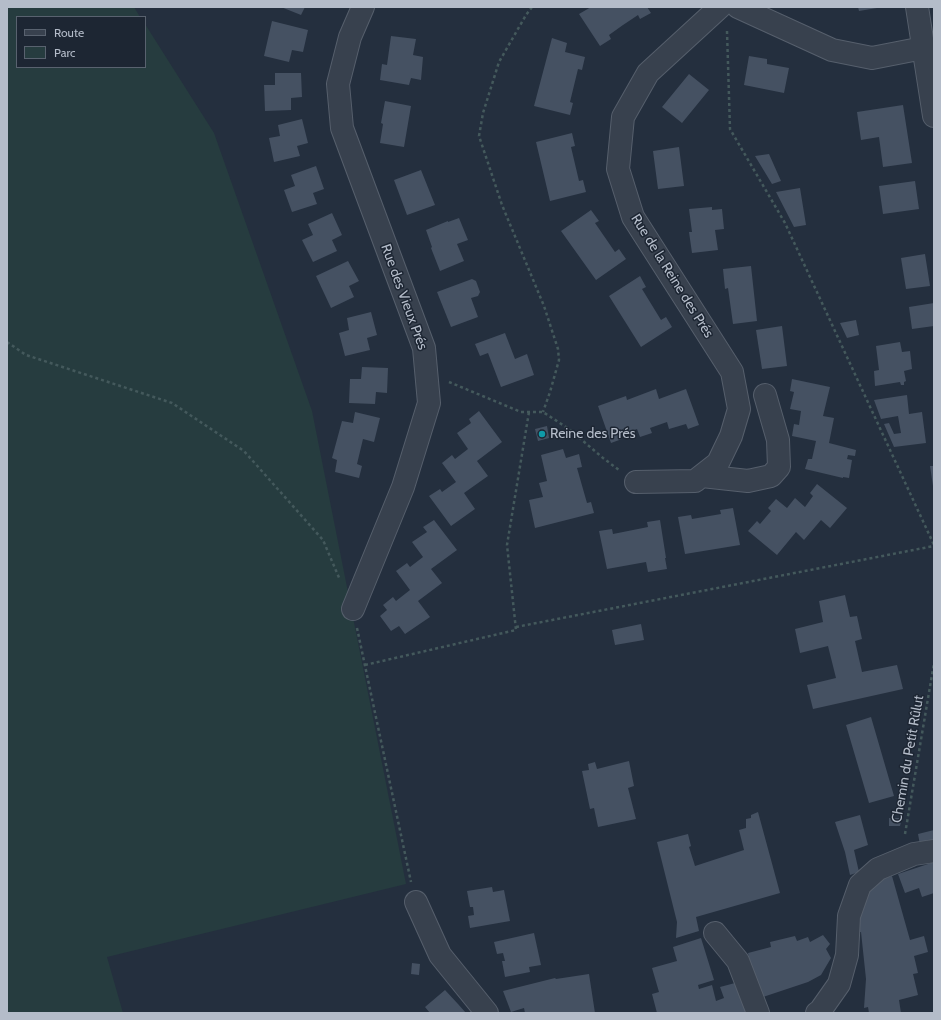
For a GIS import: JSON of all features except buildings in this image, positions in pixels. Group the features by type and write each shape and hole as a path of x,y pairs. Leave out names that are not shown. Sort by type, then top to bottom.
{"street":[{"name":"Rue des Vieux Prés","path":"353,609 403,488 429,403 424,348 342,128 338,84 350,37 363,7"},
{"name":"Rue de la Reine des Prés","path":"636,482 695,481 718,463 731,436 739,409 732,372 633,217 618,169 623,117 648,74 720,7"},
{"path":"738,7 832,50 872,58 923,47"},
{"path":"917,7 934,116"},
{"path":"702,476 748,481 771,476 779,467 778,440 765,395"},
{"path":"817,1013 839,984 847,955 849,916 860,885 878,870 914,854 934,851"},
{"path":"416,902 440,955 487,1013"},
{"path":"715,933 738,961 758,1013"}],"path":[{"path":"532,7 499,62 483,113 479,136 502,205 544,306 558,349 559,360 543,412"},
{"path":"365,665 516,630 516,627 934,545 785,223 730,129 726,30"},
{"path":"7,342 26,355 172,402 244,451 323,540 353,609 416,902"},
{"path":"427,373 521,412 543,412 569,429 603,458 636,482"},
{"path":"516,627 507,545 529,412"},
{"name":"Chemin du Petit Rûlut","path":"905,858 903,848 934,663"}],"green space":[{"path":"7,7 134,7 139,16 16,16 16,68 146,68 146,26 214,133 312,411 406,884 107,957 123,1013 7,1013"}],"place":[{"name":"Reine des Prés","path":"542,434"}]}
